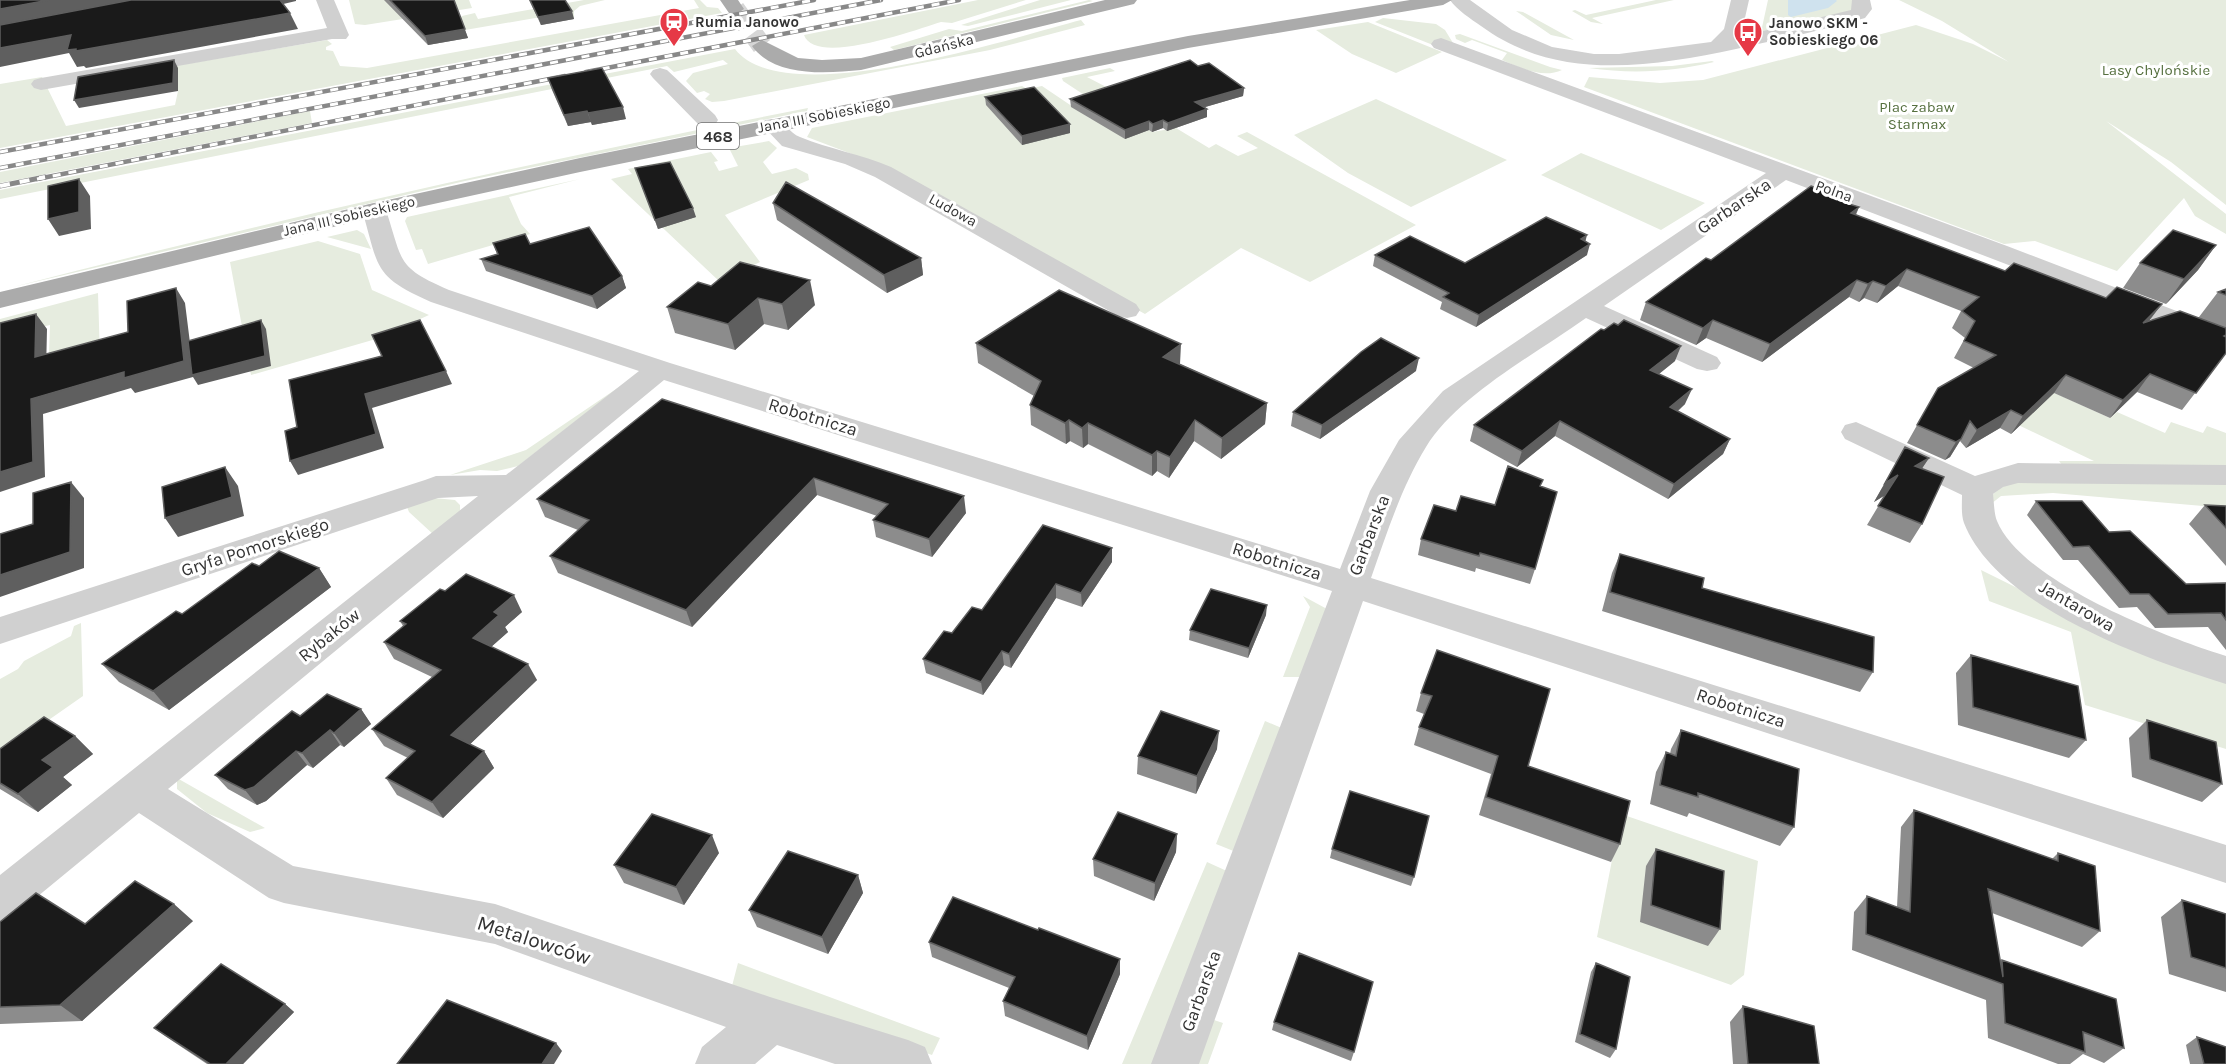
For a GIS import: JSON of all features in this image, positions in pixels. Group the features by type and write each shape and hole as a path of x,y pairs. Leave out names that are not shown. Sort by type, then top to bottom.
{"main road":[{"name":"Gdańska","path":"762,46 779,59 795,63 835,66 861,64 1128,0"},
{"name":"Jana III Sobieskiego","path":"0,279 421,180 707,120 1184,25 1333,0"},
{"name":"Jana III Sobieskiego","path":"0,300 374,210 773,125 1188,42 1443,0"}],"street":[{"path":"41,84 339,34 325,0"},
{"path":"1459,0 1495,28 1523,44 1578,59 1629,60 1671,57 1750,42 1858,14 1863,9 1861,0"},
{"path":"1488,0 1524,27 1548,40 1629,60"},
{"path":"1717,47 1733,31 1740,0"},
{"name":"Polna","path":"1441,44 1998,251 2226,340"},
{"path":"1556,86 1569,76 1578,59"},
{"path":"660,74 707,120"},
{"name":"Ludowa","path":"773,125 790,141 853,159 883,171 1127,310"},
{"name":"Garbarska","path":"1174,1064 1350,584 1386,491 1414,440 1453,397 1783,172"},
{"name":"Robotnicza","path":"374,210 393,270 410,283 440,296 660,369 1350,584 2226,864"},
{"path":"1585,308 1707,363"},
{"name":"Rybaków","path":"0,901 513,484 660,369"},
{"path":"1856,432 1977,490 1992,480 2018,473 2226,475"},
{"name":"Gryfa Pomorskiego","path":"0,631 436,487 513,484"},
{"name":"Jantarowa","path":"1977,490 1974,504 1981,523 1995,546 2046,592 2124,633 2184,658 2226,670"},
{"name":"Metalowców","path":"138,791 284,884 495,924 770,1020 908,1064"},
{"path":"719,1064 770,1020"}],"green space":[{"path":"349,0 469,0 472,8 365,25 355,24"},
{"path":"584,0 605,0 580,6 574,11 574,19 570,12 465,30 460,19 462,16 475,13 478,19"},
{"path":"694,0 700,0 707,7 718,8 722,13 0,148 0,84 42,77 66,126 175,105 178,91 174,66 327,40 332,44 326,47 326,50 333,51 340,66 367,68 699,8"},
{"path":"978,0 1026,0 952,23 941,22 890,38 846,47 812,44 804,35"},
{"path":"1040,0 1071,0 968,26 961,25"},
{"path":"1089,0 1093,1 894,50 890,47 949,29 962,31"},
{"path":"1656,0 1674,0 1592,18 1603,24 1591,22 1572,11 1586,15"},
{"path":"1768,0 1853,0 1854,8 1850,11 1745,36 1742,35 1743,29 1761,32"},
{"path":"1899,0 2226,0 2226,205 2171,162 2106,121 2226,214 2226,234 2195,216 2184,198 2117,271 2035,241 2004,244 1584,87 1589,77 1660,83 1703,80 1916,25 1973,44 2009,62 1942,21"},
{"path":"1516,11 1523,12 1574,40 1551,35"},
{"path":"1383,18 1436,24 1445,30 1453,43 1433,45 1375,22"},
{"path":"1081,20 1085,25 990,50 724,101 712,102 705,99 710,94 704,91 697,93 686,81 693,73 728,64 723,60 674,72 667,66 0,199 0,190 735,49 761,67 800,74 848,73 954,54"},
{"path":"1368,22 1442,52 1396,73 1352,54 1316,30"},
{"path":"1460,34 1562,70 1539,73 1524,69 1502,60 1507,53 1472,40 1465,43 1456,39 1455,35"},
{"path":"1714,62 1652,71 1589,68 1672,66"},
{"path":"1110,68 1115,71 1087,77 1116,92 1095,102 1063,81 1062,78"},
{"path":"1022,86 1027,89 1042,86 1091,119 1143,126 1152,132 1176,128 1209,148 1216,144 1238,156 1258,148 1237,136 1247,132 1416,225 1310,282 1241,248 1145,314 865,159 807,137 812,128"},
{"path":"1376,99 1507,160 1411,207 1348,173 1294,135"},
{"path":"808,108 807,111 465,181 13,287 409,192 608,148"},
{"path":"310,111 312,123 0,183 0,172"},
{"path":"769,141 777,148 763,162 772,174 796,168 808,174 809,180 725,215 760,262 720,282 611,179 632,174 628,169 711,152 718,161 714,162 719,171 738,166 729,148"},
{"path":"1581,153 1705,203 1661,230 1541,175"},
{"path":"580,179 509,197 521,224 530,234 428,264 422,249 416,250 405,221 407,217"},
{"path":"357,230 364,234 371,249 327,237"},
{"path":"318,241 360,254 372,290 429,315 376,339 251,375 230,262"},
{"path":"98,293 100,357 49,354 50,325 0,337 0,319"},
{"path":"2017,376 2110,418 2117,412 2165,433 2171,422 2203,433 2207,426 2226,433 2226,471 2065,469 2059,461 2094,461 1987,410"},
{"path":"622,385 518,466 497,471 480,470 450,475 526,450"},
{"path":"2020,481 2226,481 2226,508 2053,493 2001,496 1991,504 1990,497 2001,487"},
{"path":"434,498 455,500 460,505 460,511 434,535 409,512 407,507"},
{"path":"1981,570 2082,620 2226,676 2226,749 2085,705 2071,632 1989,601"},
{"path":"1303,596 1327,609 1303,677 1283,677 1310,607"},
{"path":"81,623 83,696 0,754 0,679 18,669 24,661 71,636 74,626"},
{"path":"1265,721 1284,729 1236,852 1216,844"},
{"path":"177,778 265,828 250,832 207,813 177,789"},
{"path":"1621,814 1758,861 1744,975 1731,985 1597,937"},
{"path":"1207,862 1229,872 1152,1064 1122,1064"},
{"path":"738,963 940,1038 932,1055 732,986"},
{"path":"1214,1020 1223,1023 1208,1064 1196,1064"}],"water":[{"path":"1788,0 1837,1 1828,8 1791,17 1788,15"}],"building":[{"path":"0,0 49,0 0,9"},
{"path":"131,0 280,0 290,13 76,51 76,49 67,50 71,35 0,48 0,25"},
{"path":"390,0 454,0 465,29 425,36"},
{"path":"530,0 565,0 572,11 538,17"},
{"path":"174,60 173,83 74,100 78,77"},
{"path":"1190,60 1198,66 1209,63 1244,88 1195,102 1207,109 1168,123 1163,120 1153,124 1149,121 1125,130 1070,99"},
{"path":"602,68 623,107 564,115 548,78"},
{"path":"1034,87 1070,124 1022,136 985,97"},
{"path":"670,162 693,208 655,220 635,168"},
{"path":"79,179 79,212 48,219 48,186"},
{"path":"786,182 921,258 884,275 773,203"},
{"path":"1811,186 1852,201 1849,204 1859,207 1851,213 2005,271 2014,263 2106,298 2117,287 2162,304 2143,323 2180,311 2226,328 2224,336 2226,337 2226,353 2196,393 2150,374 2123,400 2066,375 2023,416 2011,410 1977,430 1970,421 1961,439 1956,442 1917,425 1938,388 1996,355 1964,341 1975,321 1962,311 1979,297 1907,269 1886,286 1873,281 1868,284 1857,280 1770,344 1713,320 1703,328 1646,302 1706,258 1711,260"},
{"path":"1546,217 1587,235 1581,239 1590,244 1479,315 1443,297 1449,293 1375,255 1410,236 1465,263"},
{"path":"589,227 622,276 592,296 481,259 498,254 493,243 525,234 530,244"},
{"path":"2173,230 2216,245 2184,279 2140,263"},
{"path":"740,262 810,280 782,304 758,298 728,324 667,307 698,282 711,286"},
{"path":"176,288 184,361 124,378 124,372 31,399 33,462 0,472 0,323 36,314 35,357 128,332 127,301"},
{"path":"2226,289 2226,295 2218,292"},
{"path":"1059,290 1181,344 1163,357 1267,403 1222,438 1195,420 1170,457 1157,451 1152,455 1088,423 1082,428 1069,420 1065,423 1030,405 1041,381 976,343"},
{"path":"261,320 265,356 192,375 188,341"},
{"path":"420,320 446,371 365,394 376,434 290,461 285,431 297,427 289,380 382,356 372,335"},
{"path":"1624,320 1681,346 1650,370 1692,389 1670,407 1730,439 1674,484 1560,421 1522,451 1474,425 1601,329 1604,330 1614,323 1618,325"},
{"path":"1381,338 1419,358 1322,425 1293,412 1361,352"},
{"path":"662,399 964,496 929,539 873,520 888,504 814,478 686,610 550,556 589,520 537,499"},
{"path":"1905,447 1929,458 1915,466 1944,477 1922,524 1878,506 1898,475 1885,483"},
{"path":"1508,466 1543,480 1540,486 1557,492 1535,569 1421,539 1434,505 1456,511 1461,496 1495,505"},
{"path":"225,467 232,497 165,518 162,487"},
{"path":"71,482 70,552 0,575 0,534 33,524 33,493"},
{"path":"2036,501 2082,501 2109,532 2130,531 2186,584 2226,583 2226,620 2221,613 2168,614 2149,594 2130,594 2089,546 2073,547"},
{"path":"2205,505 2226,506 2226,528"},
{"path":"1043,525 1112,548 1081,593 1056,584 1009,654 1002,651 981,682 923,659 944,631 952,633 972,607 982,610"},
{"path":"279,551 319,568 153,691 102,664 176,611 182,614 252,563 259,566"},
{"path":"1620,554 1704,578 1702,588 1874,637 1873,672 1610,592"},
{"path":"466,574 514,595 494,612 499,615 473,638 528,664 451,735 484,751 432,802 386,778 415,751 372,729 441,670 384,642 406,624 400,621 440,589 445,591"},
{"path":"1211,589 1267,605 1249,648 1190,630"},
{"path":"1437,650 1550,689 1528,766 1630,801 1620,844 1486,797 1498,756 1419,727 1432,696 1421,693"},
{"path":"1971,655 2078,686 2086,740 1973,707"},
{"path":"327,694 361,709 334,733 330,730 302,753 296,751 254,787 245,790 215,775 292,711 300,716"},
{"path":"1161,711 1219,731 1197,776 1138,756"},
{"path":"44,717 75,736 42,760 53,767 18,794 0,783 0,749"},
{"path":"2147,720 2216,742 2222,784 2150,759"},
{"path":"1681,730 1799,769 1794,827 1698,793 1698,797 1660,785 1666,752 1676,756"},
{"path":"1350,791 1429,816 1414,877 1332,849"},
{"path":"1914,810 2058,861 2058,853 2095,866 2100,931 1988,889 2003,977 2002,960 2116,999 2124,1048 2083,1032 2085,1052 2005,1023 2003,984 1866,934 1867,896 1910,912"},
{"path":"1118,812 1177,834 1155,883 1093,859"},
{"path":"652,814 712,835 676,887 614,865"},
{"path":"1656,849 1724,871 1720,929 1651,905"},
{"path":"788,851 858,875 822,937 749,910"},
{"path":"135,881 174,904 60,1005 0,1007 0,922 36,893 85,924"},
{"path":"953,897 1120,959 1087,1036 1003,1001 1015,977 929,942"},
{"path":"2182,900 2226,914 2226,968 2191,957"},
{"path":"1299,953 1373,982 1354,1052 1274,1022"},
{"path":"1596,963 1630,977 1616,1049 1580,1034"},
{"path":"221,964 285,1004 226,1064 210,1064 154,1028"},
{"path":"447,1000 556,1043 542,1064 397,1064"},
{"path":"1743,1006 1814,1026 1819,1064 1748,1064"},
{"path":"2197,1037 2226,1047 2226,1064 2204,1064"}],"tunnel":[{"path":"735,9 762,46"}],"railway":[{"path":"0,152 814,0"},
{"path":"0,168 881,0"},
{"path":"586,72 959,0"},
{"path":"37,179 565,76"},
{"path":"0,186 45,177"}],"place":[{"name":"Rumia Janowo","path":"674,48"},
{"name":"Janowo SKM - Sobieskiego 06","path":"1748,58"}],"park label":[{"name":"Lasy Chylońskie","path":"2156,70"},
{"name":"Plac zabaw Starmax","path":"1917,116"}]}
